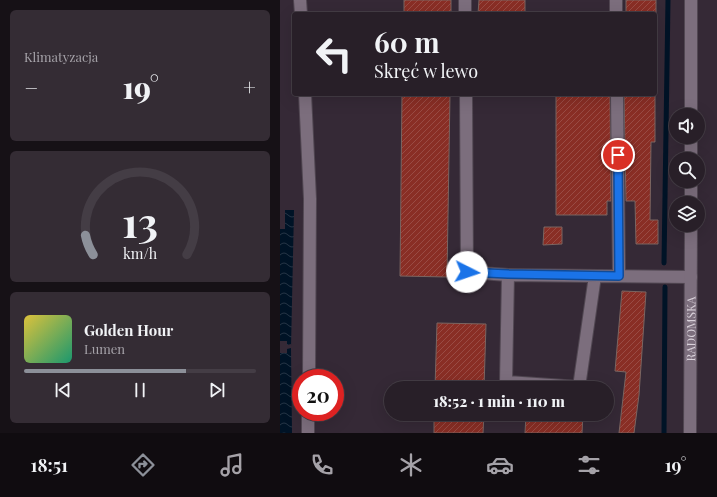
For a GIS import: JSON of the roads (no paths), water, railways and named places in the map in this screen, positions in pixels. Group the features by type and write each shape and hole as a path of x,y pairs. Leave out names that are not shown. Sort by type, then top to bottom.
{"street":[{"path":"300,0 301,12"},
{"path":"465,0 466,12"},
{"path":"616,0 616,12"},
{"path":"691,0 691,108"},
{"path":"305,96 310,199 309,369"},
{"path":"466,96 467,272 690,277"},
{"path":"617,96 619,276"},
{"name":"RADOMSKA","path":"690,232 690,433"},
{"path":"508,274 506,382 579,387 595,276"},
{"path":"308,421 308,433"}],"water":[{"path":"285,210 294,210 291,348 292,433 280,433 280,229 285,229"}],"waterway":[{"path":"664,263 668,0"},
{"path":"664,433 665,287"}]}
